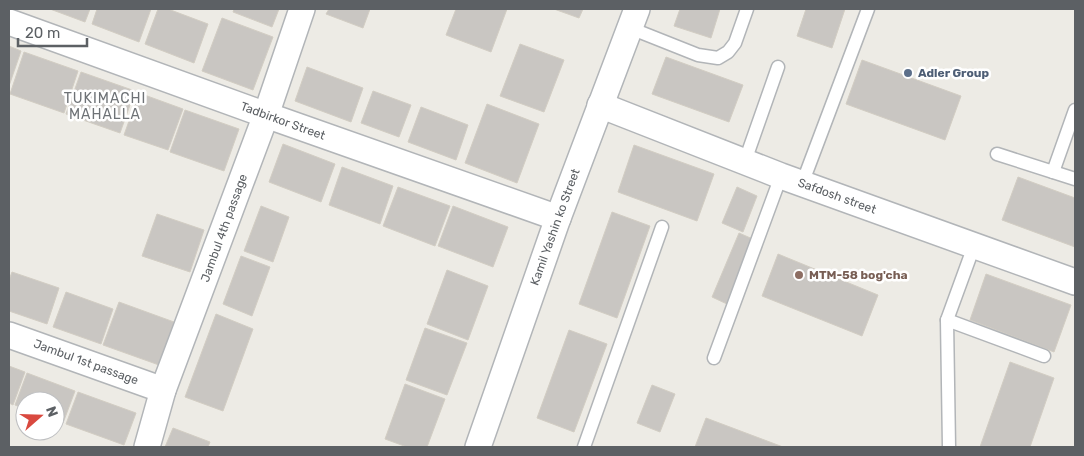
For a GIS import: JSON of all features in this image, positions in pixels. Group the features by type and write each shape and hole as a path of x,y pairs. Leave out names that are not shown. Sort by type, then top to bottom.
{"street":[{"name":"Jambul 4th passage","path":"147,447 163,390 266,115 302,9"},
{"name":"Kamil Yashin ko Street","path":"478,447 558,218 634,18"},
{"name":"Tadbirkor Street","path":"9,22 558,218"},
{"name":"Safdosh street","path":"600,105 792,180 1075,282"},
{"name":"Jambul 1st passage","path":"9,335 163,390"}],"lane":[{"path":"634,18 698,56 718,58 728,52 735,43 747,9"},
{"path":"714,358 868,9"},
{"path":"745,161 778,67"},
{"path":"1053,172 1075,110"},
{"path":"997,154 1075,179"},
{"path":"584,447 662,227"},
{"path":"949,447 947,320 974,246"},
{"path":"947,320 1044,356"}],"building":[{"path":"50,9 90,9 85,22"},
{"path":"97,9 151,9 139,42 92,24"},
{"path":"158,9 168,9 208,24 194,63 145,44"},
{"path":"234,9 279,9 272,27 233,12"},
{"path":"329,9 370,9 363,28 326,14"},
{"path":"456,9 507,9 491,52 446,35"},
{"path":"554,9 583,9 579,18"},
{"path":"680,9 720,9 711,38 674,26"},
{"path":"806,9 845,9 832,48 797,36"},
{"path":"222,18 273,37 253,90 202,71"},
{"path":"520,44 564,60 544,112 500,96"},
{"path":"9,46 21,51 9,86"},
{"path":"24,52 78,71 64,113 10,94"},
{"path":"666,57 743,85 729,122 652,94"},
{"path":"862,60 961,96 945,140 846,104"},
{"path":"307,67 363,88 351,122 295,101"},
{"path":"81,72 135,91 120,133 66,114"},
{"path":"373,91 411,105 399,137 361,123"},
{"path":"139,93 183,109 168,150 124,135"},
{"path":"487,104 539,124 517,183 465,163"},
{"path":"421,107 468,125 456,160 408,142"},
{"path":"185,110 239,129 224,171 170,152"},
{"path":"283,144 335,164 321,202 269,182"},
{"path":"634,145 714,174 697,221 618,192"},
{"path":"342,167 393,186 380,224 329,205"},
{"path":"1018,177 1075,198 1075,247 1002,220"},
{"path":"398,187 450,206 435,246 383,226"},
{"path":"737,187 757,196 743,232 722,223"},
{"path":"261,206 289,217 273,262 244,251"},
{"path":"453,206 508,227 493,267 438,246"},
{"path":"612,212 650,226 617,318 579,304"},
{"path":"157,214 204,230 190,272 142,256"},
{"path":"739,233 755,240 727,304 712,297"},
{"name":"MTM-58 bog'cha","path":"778,254 878,295 862,336 762,296"},
{"path":"241,256 270,267 252,316 223,304"},
{"path":"447,270 488,286 468,340 427,324"},
{"path":"12,272 59,288 47,324 9,311 9,280"},
{"path":"986,274 1071,305 1054,352 970,320"},
{"path":"66,292 113,309 101,344 53,327"},
{"path":"119,302 174,322 159,365 103,345"},
{"path":"216,314 253,329 223,411 185,397"},
{"path":"425,328 467,343 447,395 406,380"},
{"path":"569,330 607,344 574,432 537,418"},
{"path":"1010,362 1054,378 1030,447 980,447"},
{"path":"9,366 25,372 18,391 15,391 13,405 9,403"},
{"path":"27,373 75,391 65,418 65,391 20,391"},
{"path":"405,384 445,399 427,447 407,447 385,439"},
{"path":"652,385 675,394 660,432 637,423"},
{"path":"78,392 136,413 124,445 66,424"},
{"path":"706,418 783,447 695,447"},
{"path":"173,428 210,442 208,447 165,447"}],"place":[{"name":"Adler Group","path":"908,73"},
{"name":"MTM-58 bog'cha","path":"799,275"}],"district":[{"name":"TUKIMACHI MAHALLA","path":"105,106"}]}
